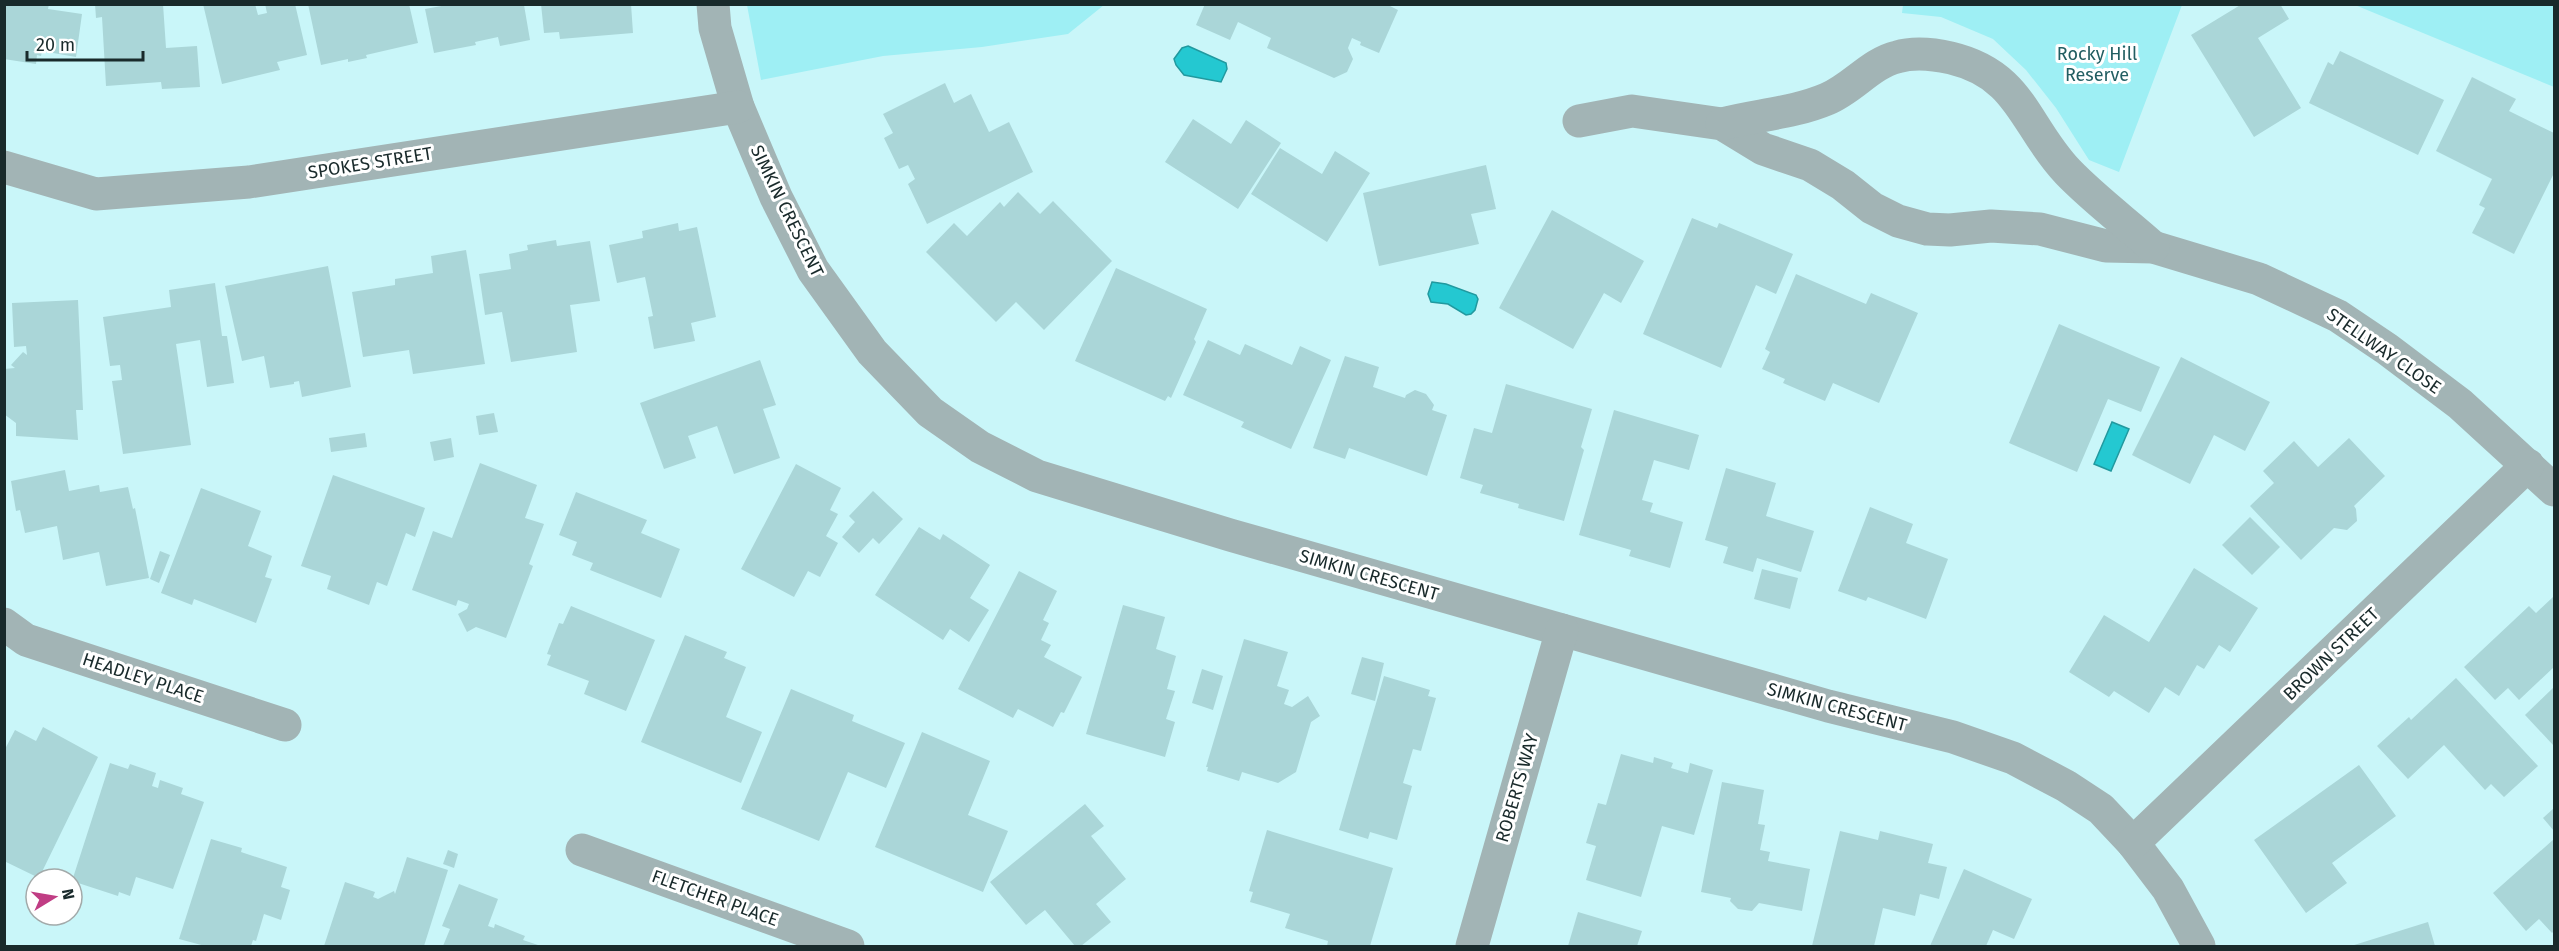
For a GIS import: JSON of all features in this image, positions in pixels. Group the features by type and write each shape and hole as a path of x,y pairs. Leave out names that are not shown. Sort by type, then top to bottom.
{"street":[{"name":"SIMKIN CRESCENT","path":"712,4 715,28 738,107 776,197 813,270 872,352 930,412 980,447 1037,476 1230,535 1828,706 1953,737 2013,758 2066,786 2101,809 2133,843 2168,889 2199,946"},
{"name":"STELLWAY CLOSE","path":"1579,121 1632,111 1722,124 1758,115 1803,108 1828,99 1848,89 1878,65 1895,57 1916,54 1939,55 1964,61 1994,76 2007,87 2066,170 2153,247"},
{"name":"SPOKES STREET","path":"4,166 96,194 178,188 249,182 738,107"},
{"name":"STELLWAY CLOSE","path":"1722,124 1763,149 1810,165 1843,184 1872,208 1898,220 1927,229 1950,230 1991,225 2021,227 2106,246 2153,247 2259,279 2338,316 2460,404 2554,490"},
{"name":"BROWN STREET","path":"2133,843 2528,465"},
{"name":"HEADLEY PLACE","path":"4,624 26,640 285,725"},
{"name":"ROBERTS WAY","path":"1472,946 1562,630"},
{"name":"FLETCHER PLACE","path":"582,850 848,946"}],"green space":[{"path":"747,4 1104,5 1068,34 982,47 883,56 761,80"},
{"name":"Rocky Hill Reserve","path":"1903,4 2182,5 2119,172 2089,160 2056,108 2026,70 1993,39 1941,17 1902,13"},
{"path":"2355,5 2554,5 2554,87"}],"shaded area":[{"path":"1188,46 1226,63 1227,69 1221,82 1184,75 1174,59 1182,48"},
{"path":"1432,282 1446,284 1476,295 1478,299 1475,310 1466,315 1448,304 1431,302 1428,294"},
{"path":"2112,422 2129,429 2111,471 2094,464"}],"building":[{"path":"4,4 49,4 48,9 82,14 76,57 42,51 41,56 37,55 36,64 4,59"},
{"path":"95,4 163,4 166,48 197,46 200,87 162,89 161,82 106,86 102,17 96,18"},
{"path":"203,4 255,4 258,15 267,13 265,4 295,4 307,55 277,62 280,70 222,84"},
{"path":"308,4 409,4 418,43 366,55 367,58 348,62 348,59 321,65"},
{"path":"541,4 631,4 633,33 560,39 559,32 544,33"},
{"path":"1205,4 1386,4 1398,10 1379,53 1360,45 1361,42 1352,38 1348,48 1353,59 1347,72 1334,78 1267,48 1271,38 1238,22 1230,40 1196,25"},
{"path":"2242,4 2280,4 2289,19 2258,38 2301,108 2254,137 2191,35"},
{"path":"447,5 524,5 530,40 500,46 498,37 475,42 476,45 434,53 425,9"},
{"path":"2340,51 2444,100 2418,155 2309,103 2328,62 2333,65"},
{"path":"2472,77 2516,99 2509,111 2554,133 2554,173 2514,254 2472,233 2485,208 2479,205 2492,179 2436,151"},
{"path":"945,83 954,103 971,94 989,132 1009,122 1033,172 927,224 908,184 915,179 908,165 899,169 884,138 893,133 883,114"},
{"path":"1193,119 1231,144 1246,120 1281,143 1238,209 1165,162"},
{"path":"1280,148 1322,174 1335,151 1370,173 1327,242 1251,194"},
{"path":"1486,165 1496,209 1471,214 1479,244 1379,266 1363,193"},
{"path":"1018,192 1040,214 1053,201 1112,261 1044,330 1016,302 996,322 926,252 954,223 967,236 1000,202 1004,207"},
{"path":"1552,210 1644,261 1621,303 1604,293 1573,349 1499,308"},
{"path":"1692,218 1717,228 1719,223 1793,254 1776,294 1756,285 1721,368 1643,334"},
{"path":"678,223 679,231 697,227 716,317 691,323 695,341 654,349 648,317 653,316 645,277 617,283 609,245 643,238 642,231"},
{"path":"556,240 557,246 590,241 600,301 570,305 577,352 511,362 502,312 485,315 479,274 511,269 509,254 528,250 527,245"},
{"path":"466,250 485,364 413,374 409,350 363,357 352,292 395,285 395,279 433,273 431,256"},
{"path":"328,266 351,387 302,397 299,381 270,388 264,356 242,361 225,286"},
{"path":"1116,268 1207,309 1194,339 1196,342 1171,398 1168,396 1165,401 1075,361"},
{"path":"1796,274 1866,304 1871,293 1918,313 1879,403 1833,383 1825,401 1783,383 1785,379 1762,369 1770,352 1765,349"},
{"path":"215,283 222,336 227,336 234,383 207,387 200,340 176,344 191,445 123,454 112,381 122,380 120,365 110,366 103,317 171,307 169,290"},
{"path":"78,300 83,410 76,410 78,440 16,436 16,423 4,414 4,369 15,368 11,365 23,352 27,355 26,346 14,347 12,303"},
{"path":"2059,324 2160,367 2141,412 2108,399 2077,472 2009,443"},
{"path":"1208,340 1240,355 1245,344 1292,365 1300,346 1331,360 1291,449 1241,427 1244,422 1183,395"},
{"path":"1345,356 1379,367 1373,387 1405,398 1415,390 1426,394 1434,405 1432,410 1447,415 1427,476 1349,448 1345,459 1313,448"},
{"path":"2181,357 2270,402 2245,451 2214,435 2190,484 2132,455"},
{"path":"760,360 776,405 763,409 780,458 734,474 717,426 688,436 696,458 664,469 640,403"},
{"path":"1506,384 1592,409 1581,447 1584,450 1564,521 1518,508 1519,504 1480,493 1483,485 1460,478 1474,428 1492,433"},
{"path":"1614,410 1699,435 1689,470 1654,460 1642,500 1653,503 1650,512 1683,522 1670,568 1629,556 1631,550 1579,535"},
{"path":"494,413 498,432 479,435 476,416"},
{"path":"365,433 367,447 331,452 329,438"},
{"path":"451,438 454,457 434,461 430,442"},
{"path":"2349,438 2385,476 2354,506 2357,521 2347,530 2334,528 2301,560 2250,506 2274,483 2263,471 2294,441 2318,467"},
{"path":"480,463 537,485 525,518 544,524 529,564 533,566 506,638 476,627 467,632 458,614 467,609 469,604 458,600 456,606 412,590 433,531 452,538"},
{"path":"796,464 841,488 830,510 838,514 826,536 838,543 820,577 808,571 794,597 741,569"},
{"path":"1726,468 1776,483 1766,516 1814,531 1801,572 1757,558 1753,572 1723,563 1728,547 1705,540"},
{"path":"65,470 69,491 99,485 100,492 128,487 133,509 135,508 149,578 106,586 99,552 63,560 57,526 25,533 20,510 16,511 11,481"},
{"path":"333,475 425,508 415,537 406,533 387,586 377,582 369,605 327,589 331,576 301,566"},
{"path":"201,488 261,511 248,546 272,556 265,577 272,579 256,623 194,599 192,605 161,593"},
{"path":"873,491 903,519 879,544 873,538 859,553 842,537 855,522 849,516"},
{"path":"576,492 647,520 641,533 680,549 661,598 590,570 593,563 572,555 577,542 559,535"},
{"path":"1870,507 1913,524 1906,543 1948,559 1926,619 1868,597 1866,601 1838,591"},
{"path":"2250,517 2280,547 2252,575 2222,545"},
{"path":"919,527 940,540 943,534 990,565 970,598 989,610 969,642 950,629 943,640 875,595"},
{"path":"160,551 170,555 159,583 150,579"},
{"path":"2194,568 2258,608 2230,652 2219,645 2204,669 2197,665 2179,696 2165,687 2149,713 2114,691 2109,697 2069,672 2104,615 2149,642"},
{"path":"1762,569 1798,578 1790,609 1754,599"},
{"path":"1019,571 1057,591 1043,620 1049,623 1041,640 1051,645 1044,657 1082,677 1064,713 1061,712 1053,727 1018,709 1013,718 958,689"},
{"path":"2553,597 2554,667 2519,700 2508,688 2495,700 2464,667 2529,606 2536,613"},
{"path":"1123,605 1165,617 1156,649 1176,656 1167,689 1175,691 1166,719 1175,722 1165,757 1086,734"},
{"path":"571,606 655,640 626,711 584,694 589,681 547,665 551,655 547,654 559,623 563,624"},
{"path":"685,635 727,652 724,658 746,667 726,717 762,732 741,783 641,742"},
{"path":"1244,639 1288,652 1277,686 1289,690 1284,704 1292,707 1308,696 1320,716 1311,722 1296,772 1278,783 1242,772 1239,781 1207,771 1208,767 1206,767"},
{"path":"1362,657 1384,663 1375,701 1351,694"},
{"path":"1202,669 1223,676 1213,710 1192,703"},
{"path":"1384,676 1430,690 1428,696 1436,698 1421,751 1413,749 1403,783 1412,786 1397,840 1370,832 1368,839 1339,830"},
{"path":"2456,678 2538,766 2504,797 2491,784 2485,790 2444,745 2408,779 2377,746 2409,717 2411,720"},
{"path":"2554,687 2554,746 2525,715"},
{"path":"791,689 854,715 852,721 905,743 886,788 848,772 819,841 741,809"},
{"path":"43,727 98,757 44,867 24,867 24,871 4,861 4,751 15,730 36,741"},
{"path":"922,732 990,761 968,815 1008,831 983,892 875,847"},
{"path":"1621,754 1653,763 1654,757 1673,763 1671,768 1688,773 1690,763 1713,770 1694,835 1662,826 1641,897 1586,880 1596,846 1586,843 1598,803 1606,805"},
{"path":"110,763 128,769 130,764 156,773 152,786 158,788 160,780 183,788 181,794 204,802 173,889 136,877 130,896 119,892 118,896 84,885 84,867 77,867"},
{"path":"2359,765 2396,816 2332,863 2347,883 2306,913 2254,840"},
{"path":"1722,782 1764,790 1758,824 1765,825 1760,850 1770,852 1768,861 1810,869 1802,911 1759,903 1752,911 1738,909 1730,901 1731,898 1701,892"},
{"path":"1085,804 1104,826 1091,836 1126,879 1096,904 1111,922 1081,946 1075,946 1045,910 1026,925 990,882"},
{"path":"2554,808 2554,831 2543,818"},
{"path":"1267,830 1393,868 1370,946 1327,946 1328,941 1285,928 1290,914 1250,902 1253,892 1249,891"},
{"path":"1840,831 1878,840 1880,831 1933,844 1928,863 1947,867 1939,899 1920,894 1915,916 1883,908 1874,946 1812,946"},
{"path":"211,839 242,848 241,852 287,867 281,887 290,890 281,920 264,914 256,941 253,940 251,946 205,946 179,939"},
{"path":"2554,839 2554,931 2552,933 2539,919 2526,931 2493,893"},
{"path":"448,850 458,854 454,868 443,864"},
{"path":"407,857 448,870 424,946 324,946 345,882 375,892 373,897 378,899 394,891 395,894"},
{"path":"1964,869 2032,899 2014,939 1993,930 1986,946 1930,946"},
{"path":"459,884 498,899 488,926 494,928 495,924 525,936 523,940 541,946 443,946 450,929 442,926"},
{"path":"1578,912 1642,931 1637,946 1568,946"},
{"path":"2428,922 2435,946 2351,946"}]}
